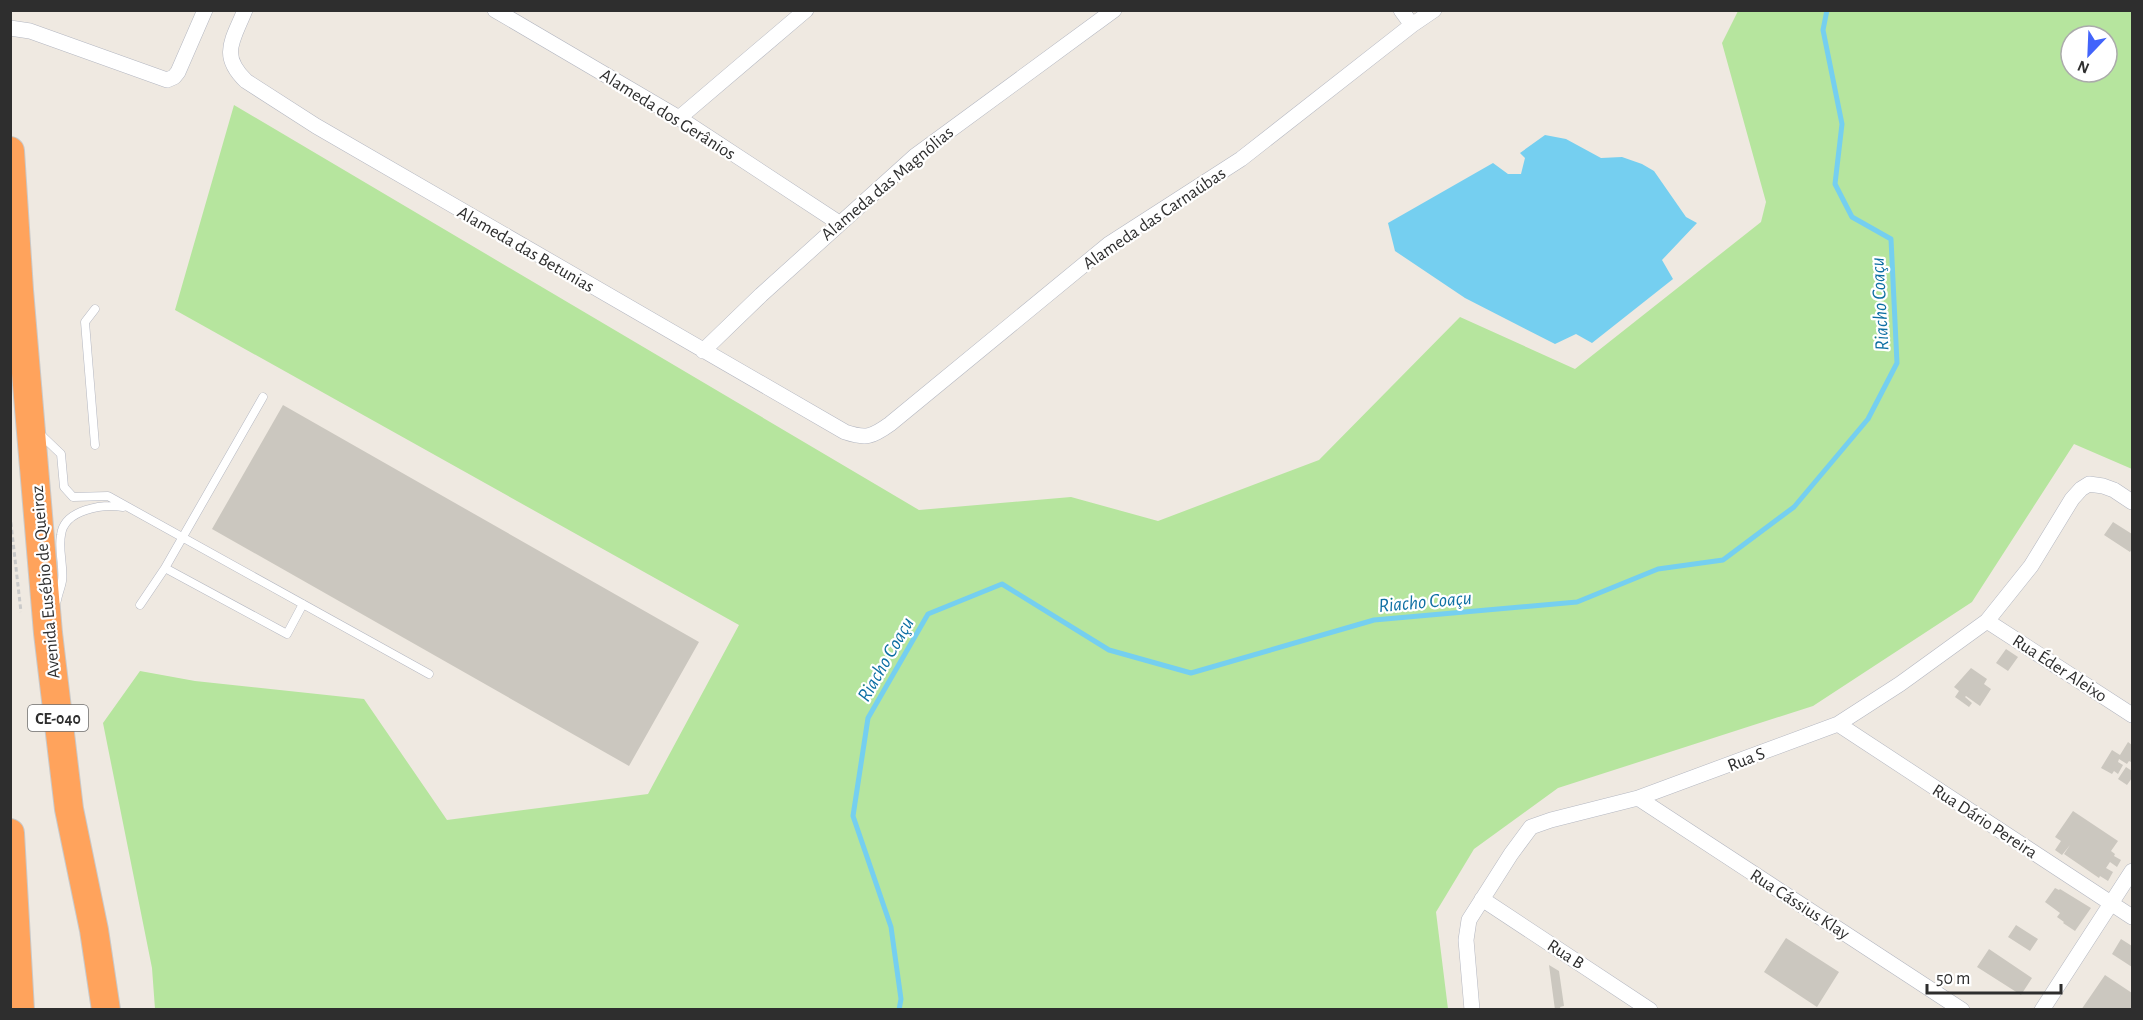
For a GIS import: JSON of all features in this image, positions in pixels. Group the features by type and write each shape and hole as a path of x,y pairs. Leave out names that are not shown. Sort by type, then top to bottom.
{"highway":[{"name":"Avenida Eusébio de Queiroz","path":"10,151 48,633 69,808 94,930 106,1010"},
{"path":"10,833 15,974 20,1010"}],"street":[{"path":"10,28 30,31 167,80 178,72 205,10"},
{"name":"Alameda das Betunias","path":"244,10 230,46 230,56 246,81 316,126 845,432"},
{"name":"Alameda dos Gerânios","path":"495,10 516,15 839,223"},
{"path":"679,118 806,10"},
{"name":"Alameda das Magnólias","path":"703,351 839,223 915,156 1114,10"},
{"path":"1401,10 1412,25"},
{"name":"Alameda das Carnaúbas","path":"845,432 861,437 868,436 890,424 1109,244 1241,159 1434,10"},
{"name":"Rua S","path":"1472,1010 1466,940 1469,920 1531,827 1638,798 1838,724 1900,684 1987,621 2031,566 2081,489 2089,484 2096,484 2114,489 2133,502"},
{"name":"Rua Éder Aleixo","path":"1987,621 2133,715"},
{"name":"Rua Dário Pereira","path":"1838,724 2133,917"},
{"name":"Rua Cássius Klay","path":"1638,798 1962,1010"},
{"path":"2042,1010 2133,871"},
{"name":"Rua B","path":"1482,899 1650,1010"}],"lane":[{"path":"95,309 85,322 95,445"},
{"path":"140,605 165,568 263,397"},
{"path":"30,425 61,454 64,487 73,497 108,496 429,674"},
{"path":"48,633 62,580 60,533 66,522 80,512 108,505 130,508"},
{"path":"165,568 287,634 303,604"}],"green space":[{"path":"1738,11 2132,11 2132,469 2074,444 1972,602 1813,706 1558,788 1474,849 1436,912 1448,1009 155,1009 152,968 103,723 140,671 195,681 364,699 447,820 648,794 739,625 175,310 234,105 919,510 1071,497 1158,521 1319,460 1460,317 1575,369 1761,222 1766,202 1722,43"}],"water":[{"path":"1545,135 1566,139 1601,158 1622,157 1642,164 1654,171 1686,217 1697,223 1662,260 1673,279 1592,343 1576,334 1555,344 1465,298 1395,251 1388,223 1493,163 1508,174 1521,174 1525,158 1520,153"}],"building":[{"path":"283,405 699,642 629,766 212,529"},
{"path":"2113,522 2132,534 2130,552 2104,535"},
{"path":"2006,649 2018,657 2008,671 1996,663"},
{"path":"1971,668 1987,679 1984,684 1991,689 1980,706 1966,696 1972,703 1969,707 1955,697 1959,691 1954,687"},
{"path":"2128,742 2132,745 2131,762 2127,764 2119,759 2118,762 2123,765 2118,774 2114,771 2112,774 2101,768 2112,750 2120,755"},
{"path":"2126,767 2132,771 2132,778 2127,785 2118,779"},
{"path":"2073,811 2118,841 2111,851 2121,860 2117,867 2110,862 2106,868 2113,872 2108,881 2100,876 2099,878 2064,854 2070,845 2062,855 2055,850 2061,841 2055,837"},
{"path":"2055,888 2091,908 2075,931 2063,923 2057,917 2060,913 2045,902"},
{"path":"2016,925 2038,939 2030,951 2008,937"},
{"path":"1786,938 1839,972 1817,1007 1764,972"},
{"path":"2121,939 2132,946 2132,967 2112,954"},
{"path":"1989,949 2032,978 2021,995 1977,967"},
{"path":"1549,965 1559,971 1564,1006 1560,1007 1561,1010 1555,1010"},
{"path":"2105,975 2132,993 2132,1010 2081,1010"}],"waterway":[{"name":"Riacho Coaçu","path":"899,1010 901,999 891,927 853,816 868,718 928,614 1002,584 1109,650 1191,673 1374,620 1577,602 1658,569 1723,560 1794,507 1868,419 1897,363 1891,239 1852,217 1835,184 1842,124 1823,30 1827,10"}]}
